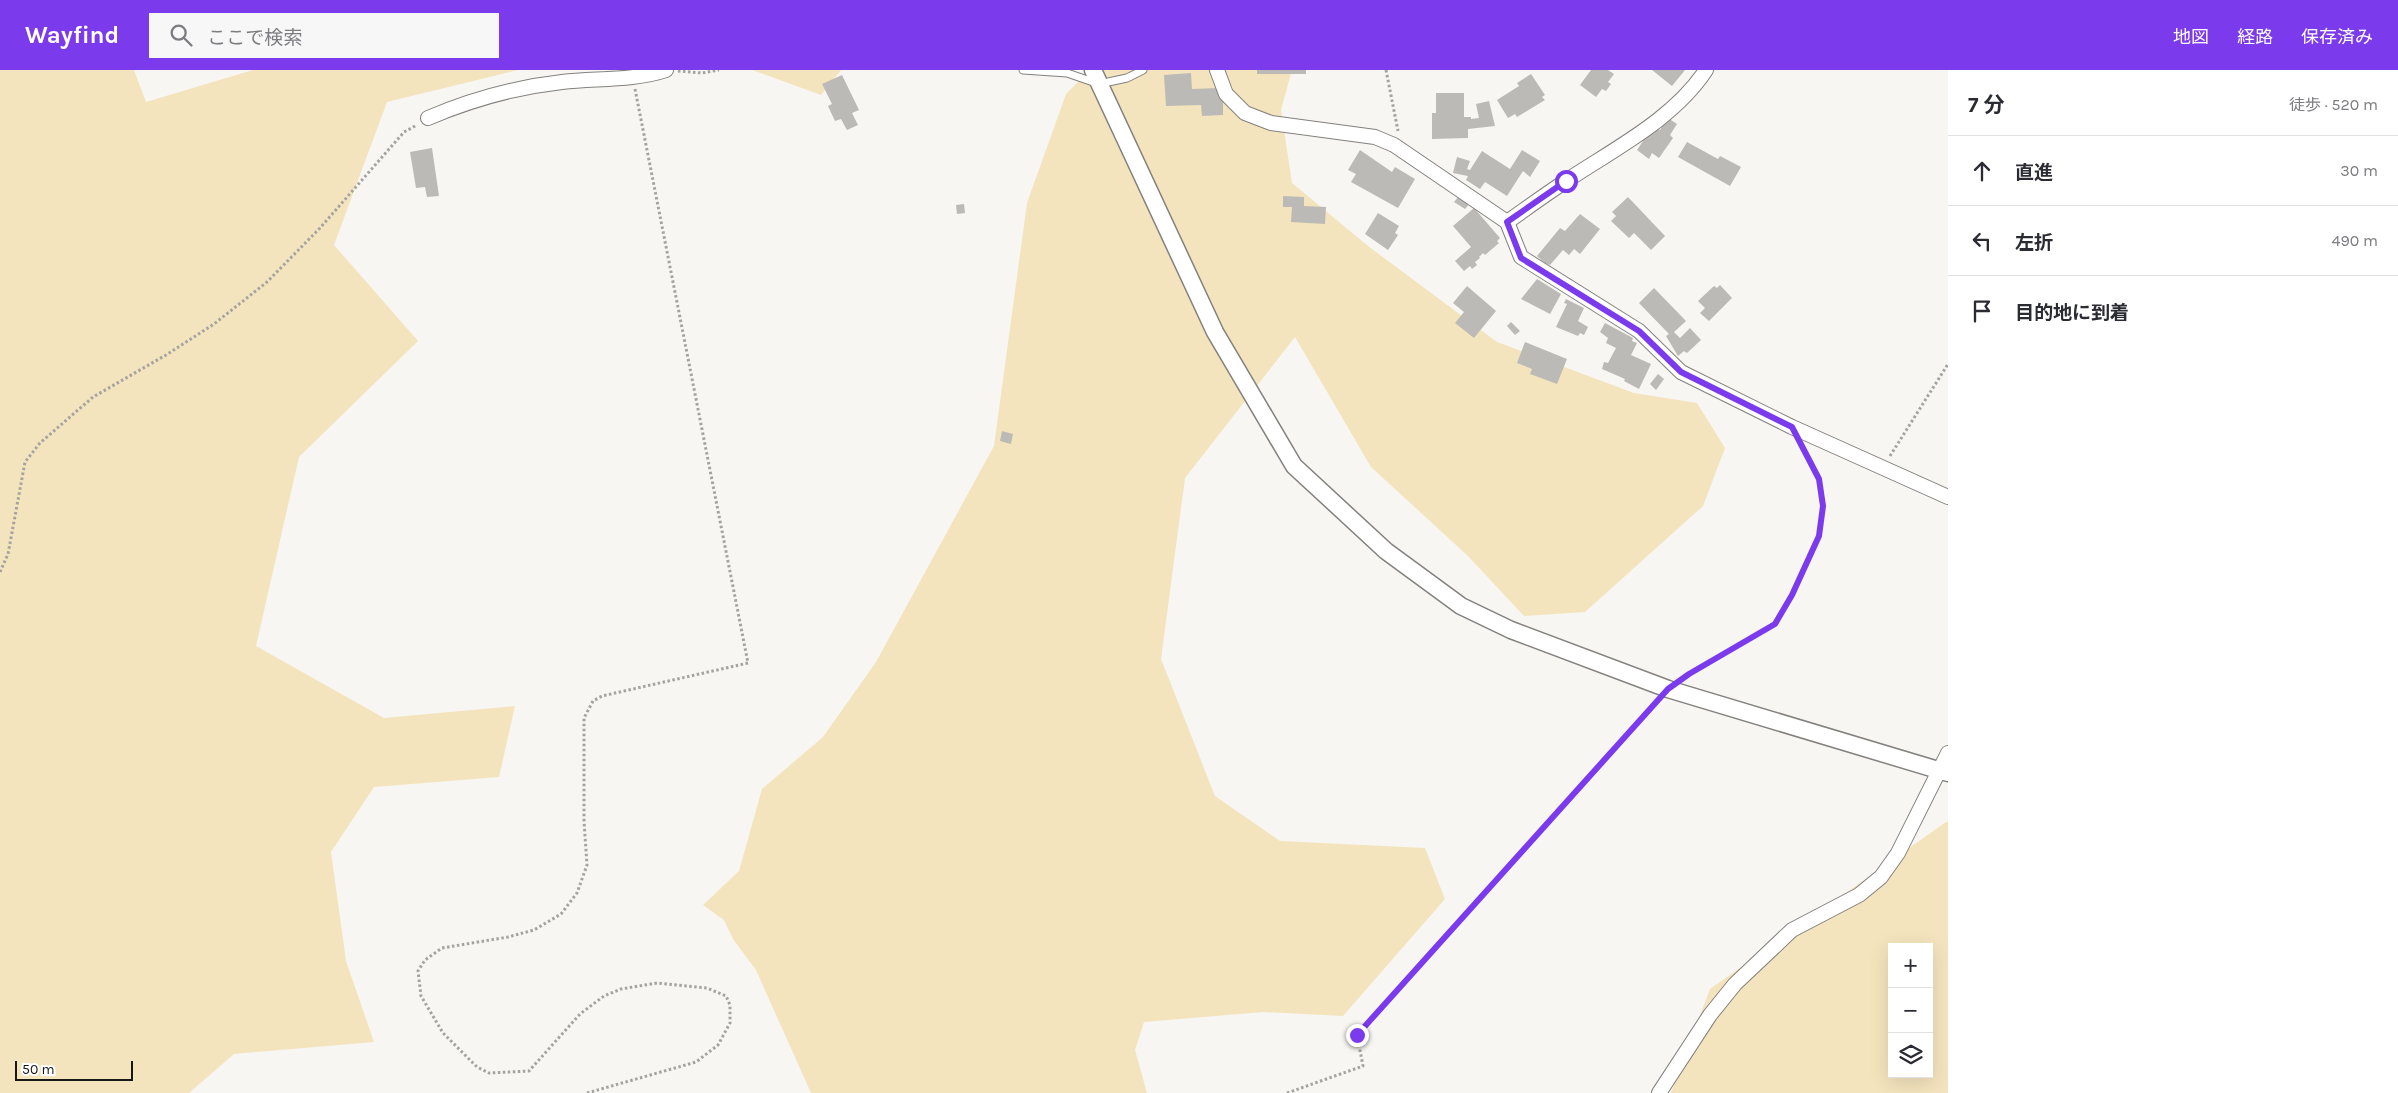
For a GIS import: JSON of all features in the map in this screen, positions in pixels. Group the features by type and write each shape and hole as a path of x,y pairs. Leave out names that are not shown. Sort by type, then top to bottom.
{"street":[{"path":"428,118 459,104 506,93 561,82 633,76 666,70"},
{"path":"1217,70 1226,94 1245,113 1271,123 1376,137 1394,145 1507,222 1521,258 1639,331 1681,372 1792,427 1948,498"},
{"path":"1507,222 1566,181 1633,139 1694,88 1706,70"},
{"path":"1096,77 1215,332 1294,466 1386,551 1461,606 1512,630 1668,689 1944,772"},
{"path":"1660,1093 1710,1015 1735,984 1792,930 1859,895 1881,877 1898,854 1944,772 1948,753"}],"lane":[{"path":"1023,70 1127,78 1144,70"}],"path":[{"path":"666,70 702,73 719,70"},
{"path":"1376,137 1398,131 1386,70"},
{"path":"587,1093 696,1062 718,1045 730,1023 730,1005 726,996 706,988 656,983 621,989 604,996 580,1014 528,1071 489,1073 477,1067 443,1033 421,996 418,971 425,960 442,948 508,937 534,930 561,914 577,893 587,865 584,821 584,718 593,701 602,696 748,663 633,76"},
{"path":"0,572 8,554 25,462 40,443 93,397 174,350 214,324 267,282 320,228 404,132 428,118"},
{"path":"1882,468 1948,364"},
{"path":"1287,1093 1363,1066 1357,1035 1668,689 1689,674 1775,624 1806,566 1819,536 1823,506 1819,479 1792,427"}],"shaded area":[{"path":"0,70 134,70 146,102 253,70 518,70 387,102 334,245 418,341 299,457 256,646 384,718 515,706 499,777 374,787 331,852 346,961 374,1042 234,1054 189,1093 0,1093"},
{"path":"752,70 841,70 821,95"},
{"path":"1090,70 1292,70 1281,110 1292,183 1368,246 1497,342 1634,393 1697,403 1725,448 1703,506 1585,612 1524,616 1468,556 1371,467 1295,337 1185,478 1161,659 1215,796 1280,841 1425,848 1445,899 1343,1016 1263,1012 1144,1022 1135,1050 1147,1093 811,1093 756,970 733,939 724,920 703,905 739,871 762,789 823,737 876,662 994,446 1027,203 1066,94"},
{"path":"1948,822 1948,1093 1671,1093 1710,989"}],"building":[{"path":"1257,70 1306,70 1306,74 1257,74"},
{"path":"1591,70 1608,70 1614,74 1608,82 1611,84 1606,91 1602,89 1596,97 1580,85"},
{"path":"1652,70 1685,70 1672,86"},
{"path":"1191,73 1192,89 1218,88 1219,98 1223,98 1223,115 1202,116 1201,105 1166,106 1164,75"},
{"path":"1531,74 1545,95 1542,97 1545,100 1517,117 1515,114 1508,118 1497,100 1519,86 1517,83"},
{"path":"842,75 859,110 852,113 858,125 847,130 841,119 835,121 828,106 832,104 822,84"},
{"path":"1436,93 1464,93 1464,117 1471,117 1471,119 1479,118 1476,104 1489,101 1495,126 1468,129 1468,138 1432,139 1432,113 1436,113"},
{"path":"1668,118 1677,124 1670,135 1673,138 1659,158 1652,153 1649,159 1637,150 1653,126 1660,130"},
{"path":"1687,142 1718,159 1720,156 1741,167 1730,186 1678,157"},
{"path":"432,148 439,196 427,197 425,187 416,188 410,152"},
{"path":"1360,150 1392,172 1395,167 1415,179 1398,208 1351,182 1356,174 1348,170"},
{"path":"1522,150 1540,161 1530,177 1523,171 1507,196 1485,182 1480,189 1466,180 1468,176 1453,173 1457,157 1470,161 1467,169 1470,170 1482,151 1510,169"},
{"path":"1283,196 1304,197 1304,206 1326,207 1325,224 1291,222 1292,207 1283,207"},
{"path":"1459,196 1470,203 1465,209 1454,202"},
{"path":"1628,197 1665,236 1651,250 1634,233 1629,238 1611,221 1616,216 1612,212"},
{"path":"964,204 965,213 957,214 956,205"},
{"path":"1474,208 1500,238 1497,241 1499,243 1485,255 1483,253 1479,257 1475,262 1477,265 1472,269 1470,266 1464,271 1455,261 1471,247 1453,226"},
{"path":"1378,213 1399,226 1395,233 1398,235 1388,250 1365,234"},
{"path":"1580,214 1600,229 1580,254 1574,249 1569,255 1563,250 1550,265 1545,263 1537,256 1560,228 1565,231"},
{"path":"1537,279 1561,294 1550,314 1521,299"},
{"path":"1720,285 1732,298 1709,321 1700,313 1705,308 1698,301 1714,286 1717,288"},
{"path":"1467,286 1496,311 1474,338 1455,323 1464,312 1453,303"},
{"path":"1654,288 1686,321 1674,332 1680,338 1690,328 1701,340 1687,353 1684,351 1678,356 1666,336 1669,334 1639,303"},
{"path":"1566,299 1584,308 1578,321 1588,327 1584,335 1580,333 1578,336 1556,327 1567,304 1564,303"},
{"path":"1511,322 1520,331 1515,335 1507,326"},
{"path":"1605,323 1633,338 1632,341 1637,343 1631,355 1651,364 1639,389 1624,381 1625,379 1602,369 1604,362 1608,363 1616,348 1606,343 1608,338 1600,332"},
{"path":"1525,342 1567,359 1557,384 1530,374 1532,369 1517,363"},
{"path":"1658,374 1664,379 1656,390 1650,384"},
{"path":"1002,431 1013,434 1011,444 1000,441"}],"route":[{"path":"1357,1035 1668,689 1689,674 1775,624 1792,595 1819,536 1823,506 1819,479 1792,427 1681,372 1639,331 1521,258 1507,222 1566,181"}]}
